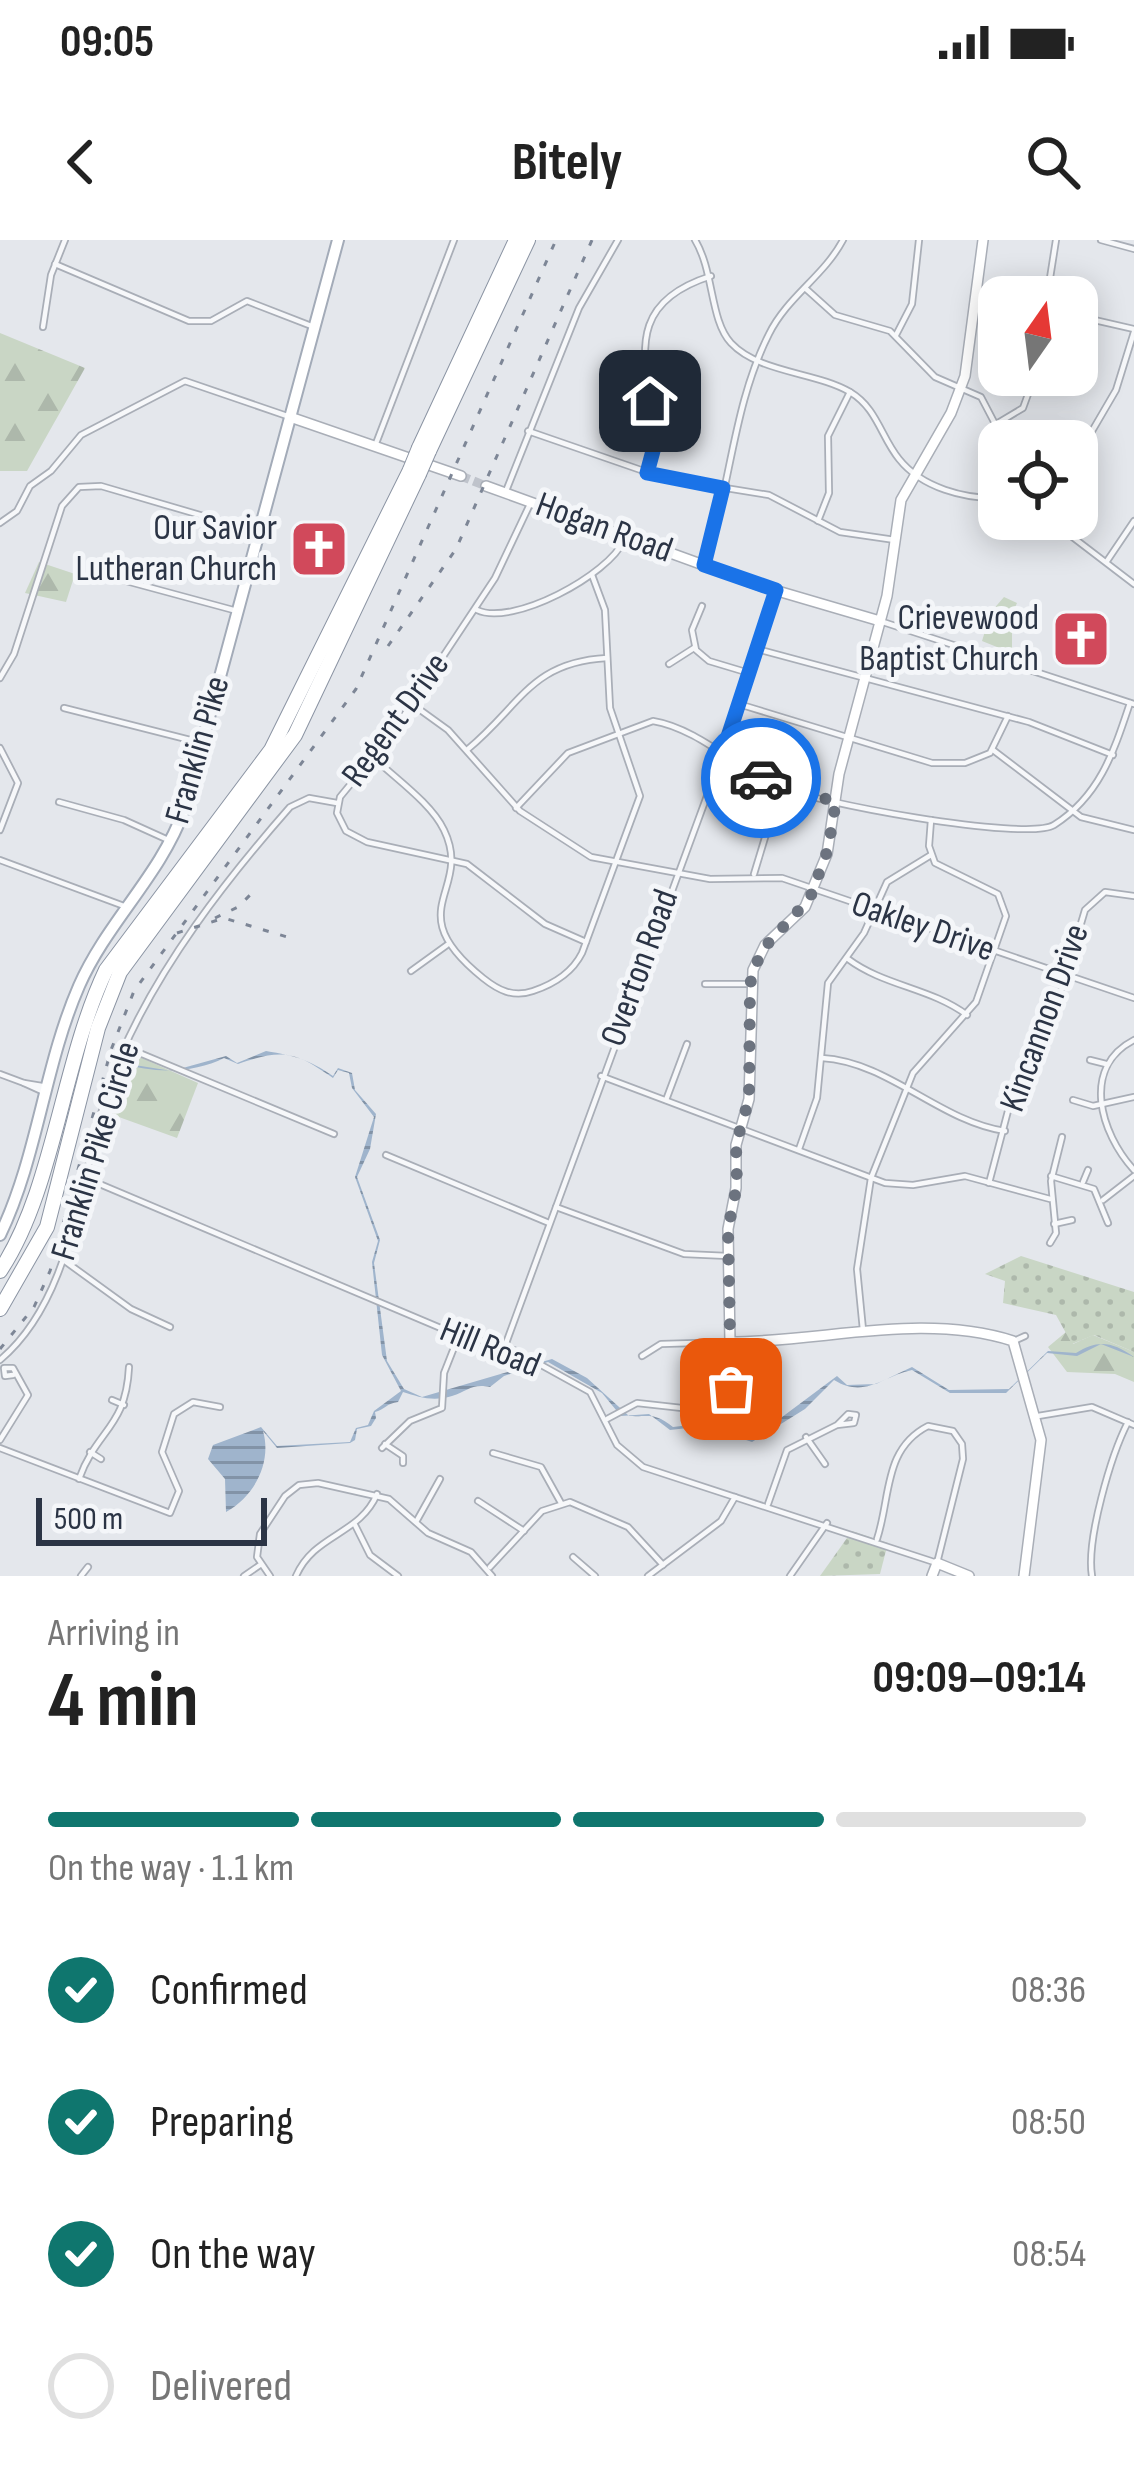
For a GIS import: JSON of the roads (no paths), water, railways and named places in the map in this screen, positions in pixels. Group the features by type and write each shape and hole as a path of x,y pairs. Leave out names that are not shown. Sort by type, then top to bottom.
{"highway":[{"path":"0,1309 46,1227 100,1023 120,971 295,735 516,240"},
{"path":"424,450 528,240"},
{"path":"0,1270 24,1222 87,1010 106,970 128,933 271,750 414,472"}],"main road":[{"name":"Franklin Pike","path":"0,1235 81,982 171,841 202,743 334,241"}],"street":[{"path":"44,327 55,264 65,240"},
{"path":"375,446 417,350 454,240"},
{"path":"505,493 588,289 618,240"},
{"path":"695,240 711,276 723,333 737,349 850,392 870,410 898,458 915,472 955,494 978,496"},
{"path":"704,565 732,436 759,359 775,323 844,240"},
{"path":"896,334 911,308 920,240"},
{"path":"980,276 983,240"},
{"path":"1050,276 1056,240"},
{"path":"1101,240 1134,249"},
{"path":"55,264 189,321 211,321 247,301 314,327"},
{"path":"647,473 657,432 642,376 645,343 668,299 711,276"},
{"path":"805,288 838,316 896,334 935,376 986,401 996,420"},
{"path":"739,1399 730,1386 728,1256 741,1127 750,1095 750,984 761,951 800,914 830,843 902,500 962,388 978,304"},
{"path":"1098,322 1134,331 1112,400 1098,422"},
{"path":"0,523 15,514 30,486 53,470 77,437 184,381 461,476"},
{"path":"818,521 829,489 828,436 850,392"},
{"path":"1003,420 1023,408 1027,396"},
{"path":"527,431 647,473 772,496 849,534 895,540"},
{"path":"0,677 14,655 62,506 80,488 97,484 258,532"},
{"name":"Hogan Road","path":"486,486 776,590 1132,704"},
{"name":"Regent Drive","path":"531,502 513,547 475,610 338,803 340,824 355,837 474,868 546,925 586,942"},
{"path":"1106,562 1134,521"},
{"path":"475,610 508,616 592,575 614,560 626,535"},
{"path":"1079,540 1134,584"},
{"path":"374,758 440,823 449,859 440,916 447,945 495,987 520,994 568,973 586,942 640,796 610,706 605,610 592,575"},
{"path":"118,577 237,611"},
{"name":"Overton Road","path":"506,1346 722,755 776,590"},
{"path":"702,606 692,631 694,648 709,661 749,673"},
{"path":"669,664 694,648"},
{"path":"756,649 1007,716 1113,754"},
{"path":"466,750 542,674 567,662 608,658"},
{"name":"Oakley Drive","path":"412,704 466,750 516,808 576,850 616,866 715,879 782,878 1133,996"},
{"path":"740,704 938,764 969,762 993,750 1007,716"},
{"path":"516,808 568,753 618,731 659,722 780,788 931,820 1037,831 1071,810 1100,781 1132,704"},
{"path":"64,708 202,743"},
{"path":"0,748 18,779 14,802 0,830"},
{"path":"993,750 1071,810 1094,823 1134,830"},
{"path":"754,876 755,857 780,788"},
{"name":"Franklin Pike Circle","path":"0,1360 41,1315 125,1047 175,957 285,812 306,798 338,803"},
{"path":"59,802 124,820 171,841"},
{"path":"863,1330 857,1269 871,1178 905,1088 927,1054 967,1015 1006,919 1003,899 945,872 931,855 931,820"},
{"path":"799,1149 816,1102 825,992 894,874 931,855"},
{"path":"0,860 129,908"},
{"name":"Kincannon Drive","path":"989,1183 1014,1088 1050,1027 1090,901 1112,890 1134,896"},
{"path":"411,970 447,945"},
{"path":"847,958 867,971 939,996 967,1015"},
{"path":"705,984 716,980 750,984"},
{"path":"1103,1200 1134,1173 1112,1140 1100,1083 1106,1064 1134,1040"},
{"path":"666,1100 687,1044"},
{"path":"125,1047 334,1134"},
{"path":"821,1058 854,1063 976,1124 1005,1131"},
{"path":"1090,1060 1106,1064"},
{"path":"0,1074 47,1090"},
{"path":"601,1076 871,1178 901,1186 957,1176 1050,1199"},
{"path":"1073,1100 1103,1105 1134,1097"},
{"path":"1049,1243 1054,1224 1052,1176 1062,1137"},
{"path":"386,1155 549,1223"},
{"path":"1083,1182 1088,1170"},
{"path":"1052,1176 1083,1182 1103,1200 1108,1223"},
{"name":"Hill Road","path":"83,1177 459,1335 506,1346 590,1392 616,1445 634,1462 877,1539 969,1576"},
{"path":"555,1207 688,1255 728,1256"},
{"path":"1054,1224 1072,1220"},
{"path":"62,1258 129,1308 170,1327"},
{"path":"642,1356 661,1344 810,1340 863,1330 968,1331 1018,1340 1022,1375 1038,1416 1040,1461 1024,1576"},
{"path":"404,1463 403,1456 384,1446 410,1420 441,1410 459,1335"},
{"path":"79,1479 90,1452 116,1425 129,1367"},
{"path":"14,1375 28,1395 0,1444 170,1513 178,1491 162,1452 171,1419 194,1402 220,1407"},
{"path":"112,1400 124,1405"},
{"path":"607,1419 640,1402 692,1409"},
{"path":"1038,1416 1088,1407 1131,1423 1111,1467 1092,1550 1092,1576"},
{"path":"768,1504 784,1453 806,1437 837,1425"},
{"path":"877,1539 901,1448 924,1427 945,1426 959,1437 964,1456 932,1576"},
{"path":"806,1437 825,1464"},
{"path":"90,1452 101,1460"},
{"path":"493,1453 539,1465 555,1483 561,1503"},
{"path":"416,1522 440,1479"},
{"path":"270,1576 260,1565 260,1534 293,1488 314,1483 377,1493 416,1522 471,1552 490,1572 545,1509 561,1503 581,1503 625,1525 663,1564"},
{"path":"296,1576 317,1544 355,1525 377,1493"},
{"path":"648,1576 724,1519 735,1495"},
{"path":"478,1501 524,1531"},
{"path":"790,1576 827,1522"},
{"path":"355,1525 369,1555 398,1576"},
{"path":"573,1557 596,1576"},
{"path":"244,1576 260,1565"},
{"path":"81,1576 88,1567"}],"water":[{"path":"266,1051 288,1055 238,1064 224,1058 175,1070 226,1056 237,1063"},
{"path":"300,1059 333,1076 338,1068 352,1073 355,1090 376,1114 370,1149 357,1177 380,1240 374,1263 387,1361 404,1389 422,1397 552,1359 587,1378 628,1415 621,1416 602,1393 548,1362 504,1376 490,1387 474,1387 445,1398 426,1398 415,1396 403,1392 398,1402 375,1412 371,1426 357,1429 350,1443 277,1448 263,1431 265,1454 259,1477 226,1512 225,1479 208,1459 213,1445 261,1427 277,1446 350,1442 356,1428 368,1425 374,1411 401,1391 382,1355 372,1262 378,1241 355,1177 374,1117 352,1088 349,1073 338,1070 333,1078"},
{"path":"1101,1344 1077,1356 1047,1353 1006,1393 950,1393 912,1370 883,1381 912,1367 949,1390 1009,1389 1048,1351 1076,1353"},
{"path":"837,1376 847,1385 875,1384 855,1387 845,1385 834,1380 805,1409 752,1442 705,1426 670,1430 652,1416 673,1427 707,1423 754,1438"}],"tunnel":[{"path":"461,476 486,486"}],"railway":[{"path":"0,1349 34,1307 50,1271 111,1050 134,991 356,689 556,240"},
{"path":"388,646 456,549 592,240"},
{"path":"215,918 238,907 258,887"},
{"path":"177,933 224,918 287,937"}],"place":[{"name":"Our Savior Lutheran Church","path":"319,549"},
{"name":"Crievewood Baptist Church","path":"1081,639"}]}
